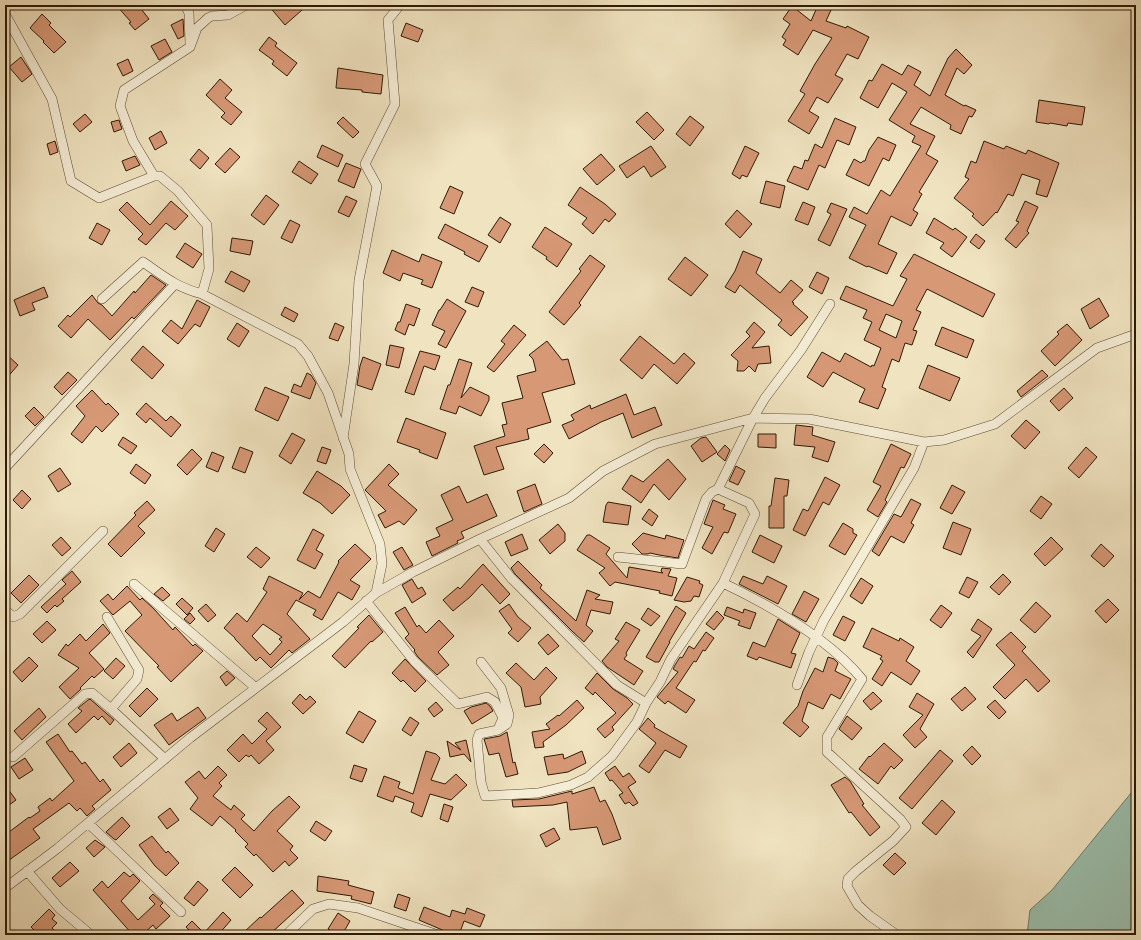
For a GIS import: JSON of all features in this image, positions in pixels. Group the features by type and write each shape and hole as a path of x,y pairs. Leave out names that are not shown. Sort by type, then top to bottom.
{"street":[{"path":"185,5 189,13 190,47"},
{"path":"154,176 133,141 120,106 124,90 190,47 198,28 208,18 212,16 228,15 246,5"},
{"path":"343,438 354,364 359,280 378,186 365,164 395,104 388,20 400,5"},
{"path":"5,14 52,99 71,181 99,198 154,176 160,176 178,191 207,225 209,269 202,294"},
{"path":"102,299 143,262 175,284 202,294 298,344 308,356 328,393 348,454 350,469 380,544 382,564 376,593"},
{"path":"5,468 175,284"},
{"path":"618,557 682,564 706,499 712,492 718,489 753,418 801,350 830,304"},
{"path":"5,888 58,848 190,738 343,622 376,593 413,572 480,538 569,498 603,471 655,444 753,418 809,419 924,442 944,440 995,424 1097,348 1136,334"},
{"path":"797,685 824,620 914,468 924,442"},
{"path":"480,662 500,688 509,715 506,724 498,730 479,734 477,740 481,782 485,796 538,793 571,785 588,777 612,756 637,722 646,703 660,682 671,659 723,583 755,514 749,503 718,489"},
{"path":"5,610 13,617 20,614 104,531"},
{"path":"480,538 511,578 617,685 646,703"},
{"path":"723,583 798,623 853,668 862,679 827,737 827,752 900,819 906,827 893,841 856,871 848,879 847,886 858,905 870,916 897,935"},
{"path":"134,584 256,688"},
{"path":"366,601 414,661 458,704 487,697 495,702 503,718 498,730"},
{"path":"107,617 140,670 137,679 111,709"},
{"path":"13,757 85,694 92,693 95,694 165,759"},
{"path":"88,823 181,912"},
{"path":"27,871 60,909 91,935"},
{"path":"286,935 313,909 329,904 358,908 438,935"}],"shaded area":[{"path":"1136,787 1136,935 1027,935 1030,910 1052,890"}],"building":[{"path":"116,5 138,5 149,19 135,30 129,23 131,22"},
{"path":"268,5 298,5 302,10 285,25"},
{"path":"818,5 831,10 826,21 846,28 847,26 869,37 858,59 847,54 835,75 843,79 828,103 817,97 809,111 819,117 809,134 788,121 805,94 800,91 832,38 813,30 798,55 783,45 786,40 782,37 790,24 783,19 792,6 811,21"},
{"path":"42,14 51,23 49,25 66,42 54,53 30,28"},
{"path":"183,19 184,36 178,39 171,25"},
{"path":"406,23 423,30 418,42 401,36"},
{"path":"269,37 277,43 275,46 297,63 287,76 272,64 274,61 259,50"},
{"path":"165,39 172,52 159,60 151,46"},
{"path":"956,49 972,65 964,74 957,68 945,95 964,106 965,105 976,110 972,117 969,116 961,134 950,129 951,125 921,107 910,124 935,136 926,154 938,161 919,192 922,194 913,210 918,213 911,226 891,216 878,244 897,253 887,274 868,266 867,267 849,258 866,225 849,217 854,207 867,214 881,190 890,196 921,146 912,142 915,136 889,120 907,92 892,83 878,108 860,98 869,80 872,81 882,64 902,75 908,65 921,72 914,85 930,96 948,58"},
{"path":"21,57 32,74 22,82 9,67"},
{"path":"128,59 133,71 123,76 117,64"},
{"path":"338,68 383,75 381,94 362,92 362,90 336,88"},
{"path":"220,79 232,90 225,98 242,112 231,125 221,117 225,113 206,95"},
{"path":"1039,100 1085,107 1082,125 1068,123 1067,126 1036,122"},
{"path":"647,112 664,130 654,140 636,122"},
{"path":"85,114 92,122 80,132 73,124"},
{"path":"690,116 704,127 690,146 676,134"},
{"path":"343,117 359,132 353,138 337,123"},
{"path":"835,118 856,127 849,145 837,140 825,168 819,165 808,190 787,181 794,166 802,169 805,160 808,161 815,144 822,148"},
{"path":"119,120 122,129 114,132 111,122"},
{"path":"161,131 167,143 155,150 149,138"},
{"path":"878,137 896,145 889,161 883,158 869,186 846,175 854,159 861,163 865,161 869,150"},
{"path":"55,141 58,152 50,155 47,144"},
{"path":"984,141 1004,149 1006,146 1026,154 1028,150 1059,163 1047,197 1036,194 1040,180 1022,174 1013,196 1008,194 997,213 996,212 983,226 972,216 974,214 954,198 969,179 965,177 971,161 976,163"},
{"path":"322,145 343,155 338,167 317,157"},
{"path":"651,146 666,167 651,177 644,166 627,178 619,166"},
{"path":"745,146 759,153 747,177 742,175 740,179 732,174"},
{"path":"230,148 240,157 225,173 215,164"},
{"path":"199,149 209,158 200,169 190,160"},
{"path":"601,154 615,170 597,185 583,169"},
{"path":"135,156 140,165 126,171 122,161"},
{"path":"299,161 318,174 311,184 292,172"},
{"path":"346,163 361,169 354,188 338,181"},
{"path":"766,181 785,186 780,208 760,203"},
{"path":"450,186 463,192 454,214 440,208"},
{"path":"580,187 605,204 616,214 609,222 605,219 593,234 582,224 587,218 568,205"},
{"path":"266,195 279,205 264,225 251,215"},
{"path":"346,196 357,201 349,217 338,212"},
{"path":"171,201 188,216 175,230 166,223 146,245 138,239 143,234 119,210 127,202 150,225"},
{"path":"1025,201 1038,207 1027,231 1029,233 1016,248 1005,239 1019,222 1016,221"},
{"path":"803,202 815,207 808,225 795,220"},
{"path":"831,203 847,209 830,246 818,240 831,214 827,212"},
{"path":"737,210 752,224 740,238 725,224"},
{"path":"500,217 511,224 500,243 488,235"},
{"path":"934,218 953,230 955,228 967,237 952,257 940,248 944,243 926,233"},
{"path":"290,220 300,225 292,243 281,238"},
{"path":"97,223 110,230 102,245 89,238"},
{"path":"445,224 488,246 479,262 464,254 465,252 438,238"},
{"path":"545,227 572,244 557,267 546,259 547,257 532,247"},
{"path":"976,234 985,241 979,249 970,242"},
{"path":"232,238 253,241 250,255 230,251"},
{"path":"185,243 202,254 193,268 176,257"},
{"path":"392,250 419,262 422,254 442,262 432,288 421,284 423,280 403,273 400,281 383,273"},
{"path":"743,251 762,259 756,273 780,293 791,280 803,290 792,302 808,317 791,336 778,325 782,320 740,285 735,293 725,287 735,271"},
{"path":"914,254 995,294 983,317 927,289 916,310 921,312 913,330 917,331 912,345 905,343 899,362 892,359 882,387 886,389 878,409 859,402 865,389 833,372 823,387 807,377 822,352 840,362 845,353 871,367 872,365 874,366 881,348 864,340 872,322 863,318 867,310 840,299 846,286 893,306 907,279 900,276","holes":["886,314 902,321 896,338 879,330"]},
{"path":"590,255 605,266 579,303 581,305 564,325 549,312 581,271 579,269"},
{"path":"685,257 708,275 691,296 668,279"},
{"path":"231,271 250,281 244,292 225,282"},
{"path":"817,272 829,278 822,294 809,287"},
{"path":"151,275 166,285 134,319 132,317 110,340 88,319 71,338 58,326 68,315 70,317 92,295 112,316 134,291 135,293"},
{"path":"44,287 48,297 32,303 35,310 20,316 14,300"},
{"path":"472,287 484,292 478,307 465,302"},
{"path":"1099,298 1109,316 1090,329 1081,309"},
{"path":"447,299 466,311 446,348 438,344 445,331 432,325 439,310"},
{"path":"197,300 210,307 200,327 195,324 178,344 162,331 171,320 182,329"},
{"path":"406,304 420,309 414,326 409,324 405,335 395,330 398,322 400,322"},
{"path":"285,307 298,314 294,322 281,315"},
{"path":"754,322 765,332 752,348 769,346 771,363 758,364 755,372 749,366 744,371 737,371 738,361 731,355 750,336 746,332"},
{"path":"237,323 249,331 239,347 227,339"},
{"path":"335,323 344,327 338,341 329,338"},
{"path":"1067,324 1082,340 1055,366 1041,351 1059,334 1057,332"},
{"path":"514,325 526,335 494,372 487,367 505,344 501,341"},
{"path":"942,327 974,340 967,358 935,345"},
{"path":"640,336 674,364 684,353 695,363 677,384 654,364 642,379 620,360"},
{"path":"547,341 562,360 568,359 575,384 542,393 551,422 527,429 529,439 496,447 504,469 484,475 474,446 505,436 502,425 507,424 502,403 523,398 517,376 536,371 533,359 529,355"},
{"path":"390,345 404,348 399,368 386,365"},
{"path":"143,346 164,365 152,379 131,360"},
{"path":"420,351 440,356 435,370 424,366 414,395 405,392"},
{"path":"5,353 18,365 5,380"},
{"path":"363,357 381,364 372,390 357,385"},
{"path":"459,359 472,363 461,398 470,387 489,396 489,400 481,416 459,406 456,414 440,409"},
{"path":"928,365 960,378 950,401 919,388"},
{"path":"1042,370 1048,376 1021,397 1017,391"},
{"path":"68,372 77,380 62,395 54,387"},
{"path":"307,373 311,375 316,383 310,399 291,392 294,384 301,387"},
{"path":"265,387 289,397 278,421 255,410"},
{"path":"1064,388 1073,398 1059,411 1050,401"},
{"path":"92,390 106,405 108,403 119,414 102,432 96,426 82,443 71,434 85,416 76,406"},
{"path":"626,394 634,415 655,407 662,425 632,438 623,413 601,422 569,439 562,425 574,420 571,415 590,405 591,409"},
{"path":"146,403 166,421 171,416 181,425 171,437 150,418 146,423 136,414"},
{"path":"34,407 44,417 35,426 25,416"},
{"path":"406,418 446,433 437,459 419,452 420,450 397,442"},
{"path":"1026,420 1040,432 1025,449 1011,436"},
{"path":"796,425 813,427 812,435 835,442 828,462 812,457 815,447 794,445"},
{"path":"292,433 305,440 291,464 279,456"},
{"path":"758,434 776,434 776,448 758,447"},
{"path":"123,437 137,446 131,454 118,445"},
{"path":"706,437 717,452 702,462 691,446 701,438"},
{"path":"544,444 553,453 544,463 534,454"},
{"path":"891,444 911,454 904,468 901,467 885,500 887,502 878,517 867,510 881,486 873,482"},
{"path":"725,445 730,450 725,461 717,454"},
{"path":"240,447 253,452 245,473 232,468"},
{"path":"322,447 331,450 326,464 317,461"},
{"path":"1086,447 1097,457 1079,478 1068,468"},
{"path":"192,449 202,459 187,475 177,465"},
{"path":"212,452 224,457 218,472 206,467"},
{"path":"668,459 686,479 669,500 654,484 641,503 622,489 631,475 643,482"},
{"path":"136,464 151,475 145,484 130,473"},
{"path":"389,464 399,474 388,485 417,510 404,525 399,521 385,528 378,515 386,511 365,490"},
{"path":"736,466 745,471 738,485 729,481"},
{"path":"60,468 71,484 58,492 48,476"},
{"path":"317,471 341,486 350,495 332,514 320,503 303,493"},
{"path":"825,477 840,485 829,505 823,502 805,536 793,530 803,509 808,511"},
{"path":"775,478 789,480 787,496 784,496 784,528 769,528 769,506 771,506"},
{"path":"535,484 542,504 524,512 517,491"},
{"path":"952,485 965,492 952,514 940,508"},
{"path":"459,486 467,503 487,494 497,516 461,532 464,538 457,541 458,543 432,556 426,542 440,536 436,528 453,520 441,495"},
{"path":"22,490 31,499 22,509 13,500"},
{"path":"1041,496 1052,504 1041,519 1030,511"},
{"path":"911,499 921,504 911,523 914,525 904,543 891,536 879,556 872,551 894,514 901,517"},
{"path":"713,500 725,505 723,509 736,514 728,533 724,532 712,554 702,548 713,527 704,524"},
{"path":"147,501 155,510 138,526 145,533 121,557 108,544 136,515 134,513"},
{"path":"608,502 631,506 628,525 603,522 606,505"},
{"path":"649,509 658,516 652,526 642,519"},
{"path":"953,522 971,529 961,555 943,548"},
{"path":"843,523 853,529 853,533 857,535 845,555 829,546"},
{"path":"558,524 565,533 565,541 550,554 539,540"},
{"path":"216,528 225,534 214,552 205,546"},
{"path":"313,529 324,535 316,550 323,554 315,569 297,560"},
{"path":"643,533 665,539 666,535 684,540 678,558 650,553 642,554 632,544"},
{"path":"522,534 528,549 511,556 505,542"},
{"path":"587,535 590,535 610,548 606,554 627,578 629,567 663,573 661,571 662,568 671,569 668,576 677,578 672,596 659,593 660,591 615,582 610,586 599,573 605,568 577,550"},
{"path":"760,535 782,546 774,563 752,552"},
{"path":"61,537 71,548 62,556 52,545"},
{"path":"1051,537 1063,549 1045,566 1034,554"},
{"path":"355,544 371,559 350,580 360,586 352,600 338,592 322,620 313,615 316,610 296,600 287,614 310,639 292,653 289,650 271,668 260,657 256,661 224,628 237,613 247,622 267,592 263,589 269,576 303,593 299,600 308,591 320,598 339,562 338,561","holes":["263,624 282,637 279,639 282,642 270,655 252,636"]},
{"path":"1101,544 1114,556 1104,567 1091,556"},
{"path":"256,547 270,558 261,568 247,557"},
{"path":"402,547 413,565 404,570 393,552"},
{"path":"518,561 542,585 540,588 576,621 587,590 600,595 595,599 613,602 610,614 591,610 586,625 593,631 584,642 515,574 511,568"},
{"path":"483,564 510,594 500,604 482,584 470,597 453,611 443,600 458,587 460,589"},
{"path":"72,571 81,582 62,599 64,601 57,607 55,605 47,613 41,607 66,584 62,580"},
{"path":"1003,574 1011,582 999,595 990,587"},
{"path":"29,575 39,585 21,603 11,593"},
{"path":"743,576 763,584 767,576 787,586 778,604 739,584"},
{"path":"687,577 700,581 699,583 703,585 699,597 694,596 691,601 684,602 674,600"},
{"path":"967,577 978,582 969,598 959,593"},
{"path":"861,578 873,586 862,604 850,596"},
{"path":"412,579 418,589 422,587 426,594 412,603 402,585"},
{"path":"127,586 140,600 142,598 154,609 173,630 175,627 193,646 195,644 203,651 171,682 157,667 159,666 125,631 142,615 130,601 113,615 100,601 108,594 113,600"},
{"path":"162,587 170,595 163,601 154,594"},
{"path":"804,591 819,599 806,622 792,614"},
{"path":"182,598 193,608 187,615 176,604"},
{"path":"1108,599 1119,610 1106,623 1095,611"},
{"path":"1036,602 1051,616 1035,633 1020,620"},
{"path":"206,604 216,615 208,622 198,611"},
{"path":"509,604 518,617 531,628 518,642 508,633 512,629 499,611"},
{"path":"941,605 952,613 941,628 930,620"},
{"path":"676,606 686,613 659,662 655,662 646,657"},
{"path":"405,607 417,627 419,625 426,633 439,620 454,636 438,652 449,665 437,675 418,657 414,651 415,650 405,638 409,634 395,613"},
{"path":"727,607 743,613 744,609 756,613 750,629 738,625 740,621 724,615"},
{"path":"648,608 660,616 651,626 641,619"},
{"path":"717,611 724,618 714,630 706,624"},
{"path":"190,613 195,619 190,624 184,619"},
{"path":"369,615 383,632 372,642 371,641 345,668 332,656 359,628 357,627"},
{"path":"843,616 855,622 845,641 833,635"},
{"path":"778,619 800,633 791,653 796,654 791,668 759,657 757,660 747,656 753,642 765,647"},
{"path":"978,619 992,629 973,658 967,652 981,636 971,630"},
{"path":"47,621 56,630 42,643 33,634"},
{"path":"626,622 640,630 624,659 643,671 634,685 607,667 602,661 619,641 615,639"},
{"path":"103,624 110,633 89,653 104,669 94,678 92,676 70,699 59,687 79,668 58,655 66,644 68,646 80,634 86,641"},
{"path":"872,628 899,641 900,638 914,647 906,661 920,671 911,685 891,672 882,686 872,679 883,661 880,659 882,656 863,647"},
{"path":"706,632 714,638 705,651 703,650 696,662 694,661 676,688 695,700 686,713 668,701 665,704 657,697 678,672 673,669 680,657 682,658 689,646 694,649"},
{"path":"1011,632 1026,647 1022,651 1050,681 1038,692 1026,679 1005,699 993,687 1015,665 996,645"},
{"path":"548,634 559,646 548,655 538,643"},
{"path":"29,657 38,666 22,682 13,672"},
{"path":"828,657 834,659 838,663 835,671 851,679 840,699 831,694 823,709 808,702 802,721 809,727 800,737 783,723 798,706 803,691 815,668 823,672"},
{"path":"116,658 125,666 113,679 104,671"},
{"path":"405,659 426,681 415,692 403,680 401,682 392,673"},
{"path":"516,663 534,680 546,667 557,678 540,697 541,704 525,707 521,687 506,673"},
{"path":"227,671 235,678 226,686 220,677"},
{"path":"597,673 613,689 633,704 612,727 614,730 605,738 597,729 616,713 595,692 593,695 585,688"},
{"path":"965,687 976,699 962,711 951,699"},
{"path":"147,688 158,699 140,717 129,706"},
{"path":"873,692 882,701 871,710 863,701"},
{"path":"917,693 934,704 920,729 927,737 915,748 903,735 923,715 909,707"},
{"path":"300,694 306,700 310,696 316,702 303,714 292,703"},
{"path":"90,699 114,720 110,725 102,716 98,720 94,716 76,733 68,724 82,711 78,708"},
{"path":"577,700 584,708 566,725 543,742 544,747 535,748 532,732 550,729 546,724 558,715 559,716"},
{"path":"995,700 1006,712 999,719 987,707"},
{"path":"436,702 443,710 434,717 428,709"},
{"path":"486,703 493,711 472,724 464,711 471,707"},
{"path":"198,707 206,718 169,745 154,725 172,713 177,721"},
{"path":"39,708 46,717 22,740 14,731"},
{"path":"359,711 376,721 363,743 346,733"},
{"path":"267,712 281,727 266,741 274,750 259,764 251,755 249,757 246,755 239,762 227,750 243,734 252,744 267,729 258,721"},
{"path":"847,716 862,728 852,740 839,729"},
{"path":"410,717 419,723 411,736 402,730"},
{"path":"648,718 655,725 654,727 687,746 680,758 665,750 649,773 639,766 656,743 639,729"},
{"path":"507,732 513,763 515,762 518,774 506,777 499,753 489,755 484,739 500,736"},
{"path":"58,734 70,752 72,751 82,764 85,762 100,782 103,779 111,790 92,806 95,809 87,816 80,808 77,811 69,803 33,829 40,838 5,863 5,835 29,817 30,818 40,811 38,807 50,798 52,801 74,781 46,742"},
{"path":"466,740 471,762 464,754 450,757 447,741 461,750 455,743"},
{"path":"129,743 137,753 121,767 113,757"},
{"path":"884,743 903,760 894,769 891,766 878,784 859,769 869,756 870,757"},
{"path":"972,746 981,756 972,765 963,755"},
{"path":"940,750 953,761 912,809 899,798"},
{"path":"426,751 436,754 440,758 431,780 445,784 456,774 467,785 451,800 430,794 422,817 411,812 414,803 395,796 393,802 377,796 384,776 400,782 398,788 413,794"},
{"path":"582,751 586,763 568,772 548,775 544,757 563,754 564,759"},
{"path":"25,758 33,770 19,779 11,767"},
{"path":"354,765 367,769 362,782 350,778"},
{"path":"218,766 227,775 219,783 222,786 213,796 231,810 234,805 245,815 241,819 254,831 272,811 289,796 300,807 277,831 293,846 290,850 298,858 289,866 285,861 273,872 256,854 254,856 245,847 248,844 235,831 236,830 220,816 212,826 190,809 198,798 185,782 199,771 205,779"},
{"path":"615,766 623,777 629,773 636,782 628,787 638,803 633,806 629,802 625,804 619,795 623,793 612,780 610,781 605,773"},
{"path":"845,777 850,781 864,804 862,805 880,827 870,836 851,812 849,813 831,785"},
{"path":"5,785 16,800 5,808"},
{"path":"594,787 600,802 605,800 621,839 603,845 597,827 570,830 567,802 553,805 513,807 512,800 539,799 572,791 572,794"},
{"path":"942,800 955,812 936,835 922,823"},
{"path":"444,804 453,807 448,822 440,819"},
{"path":"170,808 179,820 167,829 158,817"},
{"path":"122,817 130,826 116,840 106,832"},
{"path":"316,821 332,831 325,841 310,831"},
{"path":"554,828 560,839 546,847 540,835"},
{"path":"152,836 166,853 168,851 179,863 166,876 155,866 139,845"},
{"path":"95,840 105,847 94,857 86,848"},
{"path":"895,853 906,863 894,875 883,865"},
{"path":"70,862 79,871 60,887 52,878"},
{"path":"235,867 253,885 240,898 222,880"},
{"path":"124,872 130,877 133,874 140,881 121,901 138,920 155,904 149,898 153,894 163,903 160,906 170,916 156,929 153,925 142,935 133,935 93,890 102,881 108,888"},
{"path":"318,876 349,881 348,885 374,892 371,904 351,899 352,896 317,891"},
{"path":"198,881 208,890 194,906 184,898"},
{"path":"292,890 304,903 269,935 241,935 260,917 261,918"},
{"path":"398,894 410,898 406,911 394,907"},
{"path":"424,907 450,917 452,910 465,914 467,908 485,915 480,927 464,921 459,935 454,935 419,920"},
{"path":"49,909 55,915 52,919 57,923 52,928 59,935 39,935 31,927"},
{"path":"223,912 231,920 218,935 194,935 186,927 192,921 204,933"},
{"path":"338,913 350,921 342,935 338,935 328,929"}]}
